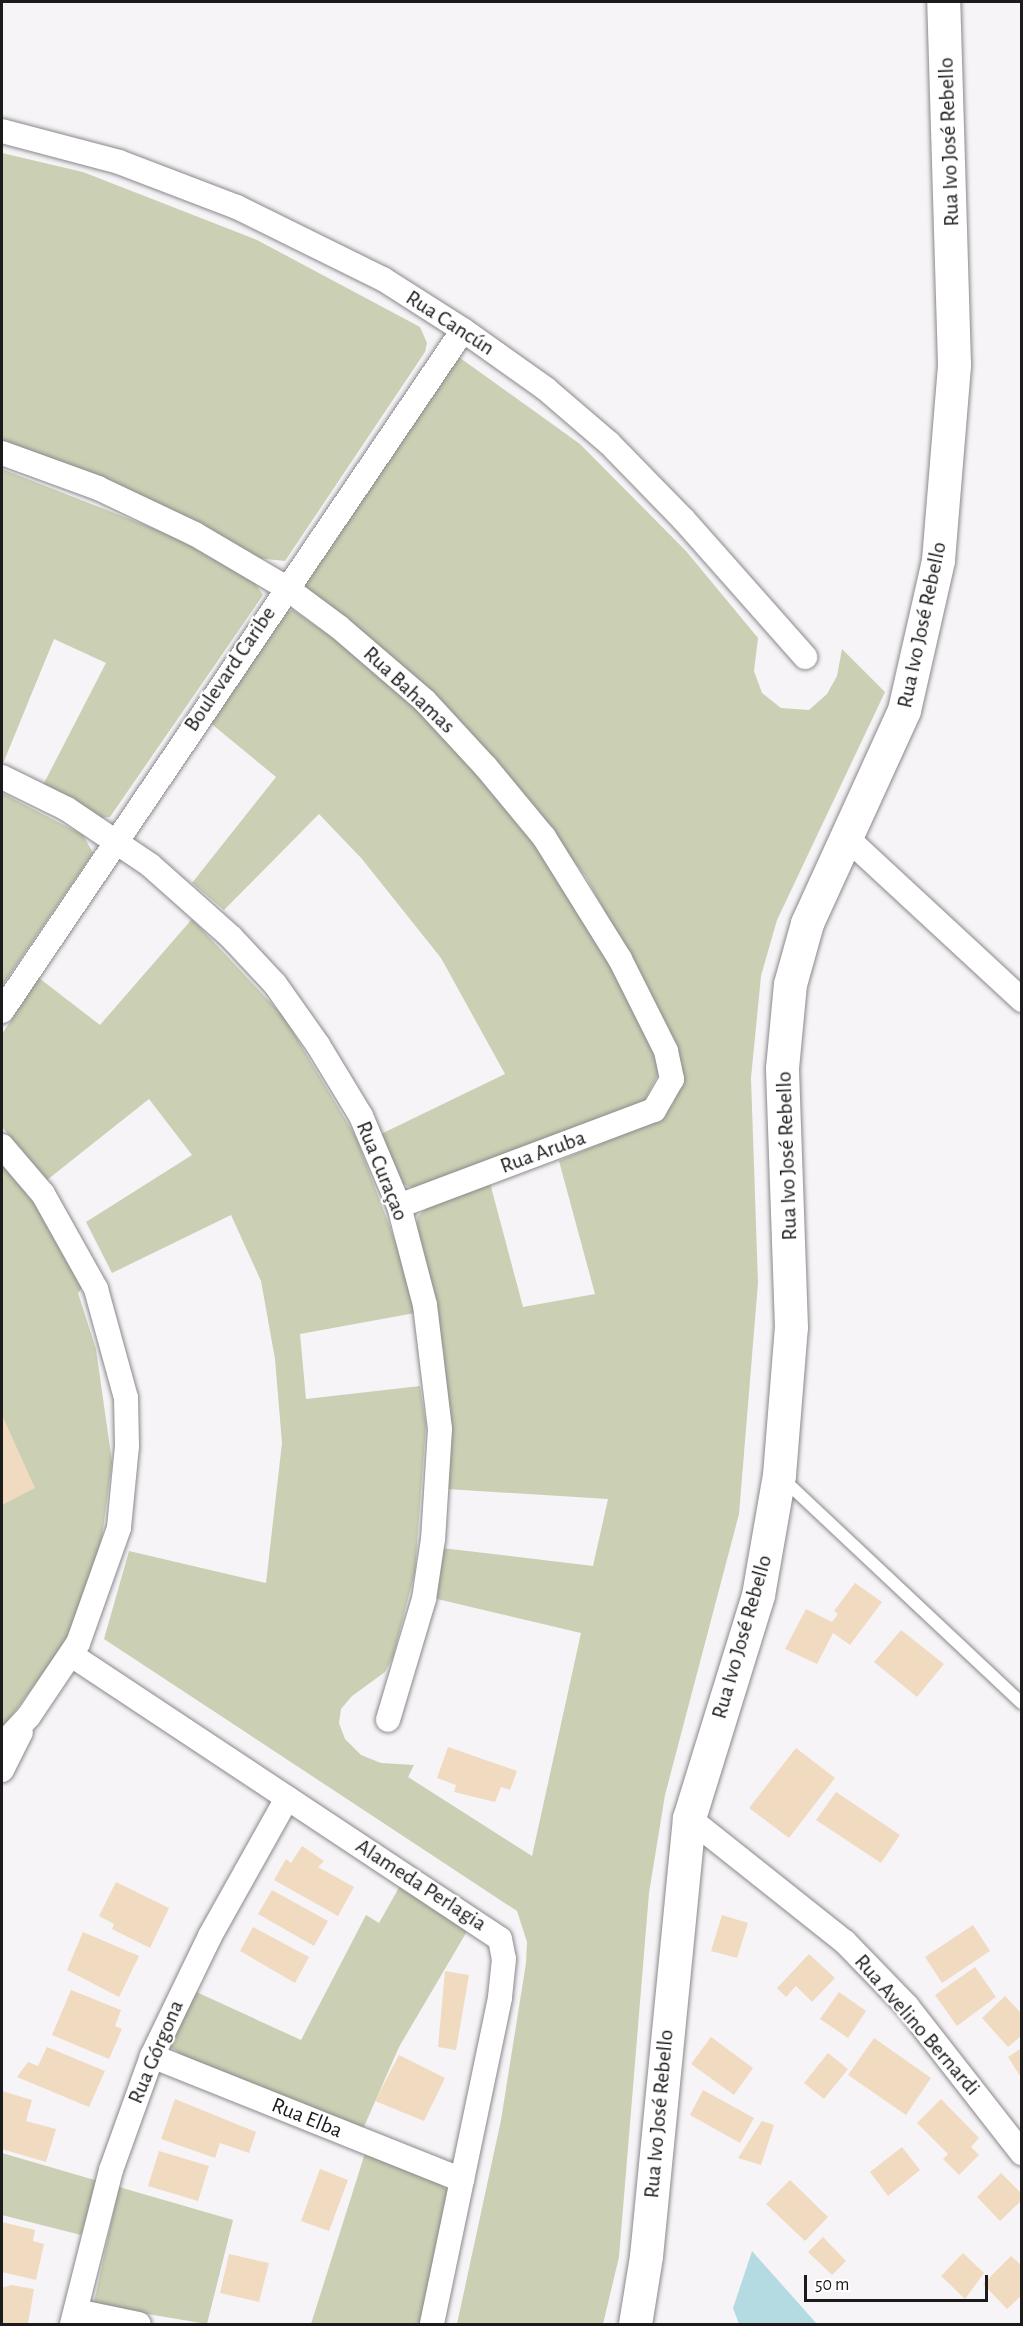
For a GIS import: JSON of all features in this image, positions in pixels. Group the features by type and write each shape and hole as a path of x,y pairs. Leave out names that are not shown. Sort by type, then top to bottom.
{"street":[{"name":"Rua Ivo José Rebello","path":"635,2325 646,2256 689,1818 758,1595 778,1475 791,1327 784,1023 803,934 904,710 925,629 945,513 954,305 943,2"},
{"name":"Rua Cancún","path":"2,131 118,162 237,207 383,279 463,330 546,389 609,443 684,520 805,657"},
{"name":"Boulevard Caribe","path":"2,1011 285,587 463,330"},
{"name":"Rua Bahamas","path":"2,453 144,508 285,587 424,700 544,837 620,959 666,1051 672,1080"},
{"name":"Rua Curaçao","path":"2,777 67,809 185,892 274,984 361,1116 399,1206 425,1305 440,1429 433,1539 424,1599 388,1720"},
{"path":"846,837 1022,1000"},
{"name":"Rua Aruba","path":"399,1206 654,1110 672,1080"},
{"path":"2,1146 43,1194 96,1289 126,1398 125,1495 119,1528 101,1588 73,1656 29,1716 2,1745"},
{"name":"Alameda Perlagia","path":"73,1656 500,1939 504,1959 500,1998 432,2325"},
{"path":"2,1770 29,1716"},
{"name":"Rua Górgona","path":"74,2318 111,2170 152,2056 210,1936 287,1798"},
{"name":"Rua Avelino Bernardi","path":"689,1818 845,1942 907,2006 1022,2153"},
{"name":"Rua Elba","path":"152,2056 462,2180"},
{"path":"74,2318 140,2325"}],"lane":[{"path":"778,1475 1022,1703"}],"green space":[{"path":"2,153 83,172 257,240 420,327 427,343 425,352 285,561 257,558 2,447"},
{"path":"456,355 580,444 686,551 758,638 754,671 762,693 781,708 809,710 827,694 837,676 842,649 885,692 777,920 761,976 751,1078 758,1283 739,1514 665,1795 649,1893 619,2257 603,2324 457,2324 501,2120 526,1963 527,1942 517,1911 104,1639 129,1551 266,1583 282,1443 275,1359 261,1281 231,1215 112,1273 86,1222 192,1155 149,1099 47,1180 2,1127 2,1034 39,978 100,1025 192,919 284,1017 356,1137 399,1251 415,1313 300,1334 306,1399 420,1386 426,1425 415,1572 393,1657 385,1672 352,1696 341,1709 339,1723 345,1739 361,1755 381,1763 414,1765 408,1777 532,1856 581,1633 433,1598 442,1548 593,1566 608,1499 447,1489 444,1353 416,1227 418,1216 429,1206 490,1183 523,1307 595,1294 559,1161 654,1121 673,1104 681,1072 669,1029 586,877 512,781 436,695 305,588 304,581"},
{"path":"2,469 168,534 252,579 263,595 110,817 100,818 42,787 106,663 54,639 2,766"},
{"path":"293,610 346,647 412,705 479,774 530,837 606,955 653,1051 659,1072 644,1102 413,1188 402,1184 381,1134 505,1074 441,958 362,859 319,814 224,910 192,883 276,777 208,721 280,613"},
{"path":"2,793 83,835 93,853 2,986"},
{"path":"2,1164 39,1209 83,1287 78,1293 96,1349 112,1462 102,1537 81,1608 65,1643 2,1729"},
{"path":"401,1884 469,1928 399,2047 363,2129 183,2056 167,2044 192,1990 301,2040 366,1915 379,1923"},
{"path":"2,2153 98,2181 81,2235 2,2215"},
{"path":"365,2153 439,2183 450,2192 422,2324 311,2324"},
{"path":"119,2187 233,2220 207,2324 100,2306 94,2302"}],"water":[{"path":"752,2251 817,2324 739,2324 733,2308"}],"building":[{"path":"2,1415 35,1488 2,1505"},
{"path":"855,1583 882,1602 850,1645 833,1633 817,1664 785,1649 806,1609 832,1622 838,1614 834,1611"},
{"path":"901,1630 944,1664 917,1697 874,1662"},
{"path":"448,1747 517,1771 510,1790 501,1787 495,1802 454,1792 456,1785 437,1778"},
{"path":"796,1748 835,1778 789,1838 749,1808"},
{"path":"836,1792 900,1835 881,1863 816,1820"},
{"path":"302,1846 324,1861 318,1867 354,1887 338,1916 274,1880 286,1859 291,1863"},
{"path":"116,1882 169,1908 150,1948 112,1929 114,1924 99,1916"},
{"path":"272,1890 328,1921 314,1946 258,1914"},
{"path":"722,1915 748,1923 737,1958 711,1951"},
{"path":"973,1925 990,1951 942,1983 925,1957"},
{"path":"253,1927 309,1957 295,1983 240,1951"},
{"path":"83,1932 139,1956 119,1997 67,1970"},
{"path":"809,1954 835,1978 812,2002 796,1986 786,1997 777,1988"},
{"path":"975,1967 996,1997 957,2026 935,1995"},
{"path":"445,1971 469,1975 456,2050 438,2047"},
{"path":"71,1990 121,2010 115,2026 122,2029 109,2059 52,2035"},
{"path":"839,1992 866,2011 848,2038 820,2019"},
{"path":"1005,1996 1022,2014 1022,2035 1008,2047 982,2018"},
{"path":"711,2037 753,2068 734,2095 691,2064"},
{"path":"874,2038 931,2078 906,2115 848,2075"},
{"path":"47,2047 105,2071 89,2107 17,2077 28,2062 38,2066"},
{"path":"1022,2048 1022,2079 1008,2057"},
{"path":"828,2053 848,2069 824,2099 804,2083"},
{"path":"399,2055 445,2078 424,2121 375,2101"},
{"path":"703,2090 754,2118 740,2143 690,2115"},
{"path":"2,2091 32,2100 26,2121 56,2129 46,2162 2,2149"},
{"path":"175,2099 256,2132 249,2153 220,2143 215,2158 161,2139"},
{"path":"941,2099 979,2138 971,2147 979,2155 959,2175 943,2159 948,2154 917,2123"},
{"path":"762,2121 774,2125 761,2165 738,2158"},
{"path":"902,2147 920,2170 888,2196 870,2172"},
{"path":"159,2151 209,2166 198,2201 148,2186"},
{"path":"320,2169 348,2180 329,2231 301,2221"},
{"path":"1001,2173 1022,2194 1022,2200 1000,2221 977,2197"},
{"path":"790,2180 828,2217 805,2241 766,2204"},
{"path":"2,2222 35,2230 33,2241 44,2244 36,2280 2,2272"},
{"path":"823,2237 846,2261 832,2275 808,2252"},
{"path":"963,2253 984,2273 965,2299 941,2276"},
{"path":"229,2254 269,2263 259,2302 220,2293"},
{"path":"1011,2256 1022,2266 1022,2295 1007,2309 983,2284"},
{"path":"11,2285 34,2289 28,2324 2,2324 2,2288"}]}
